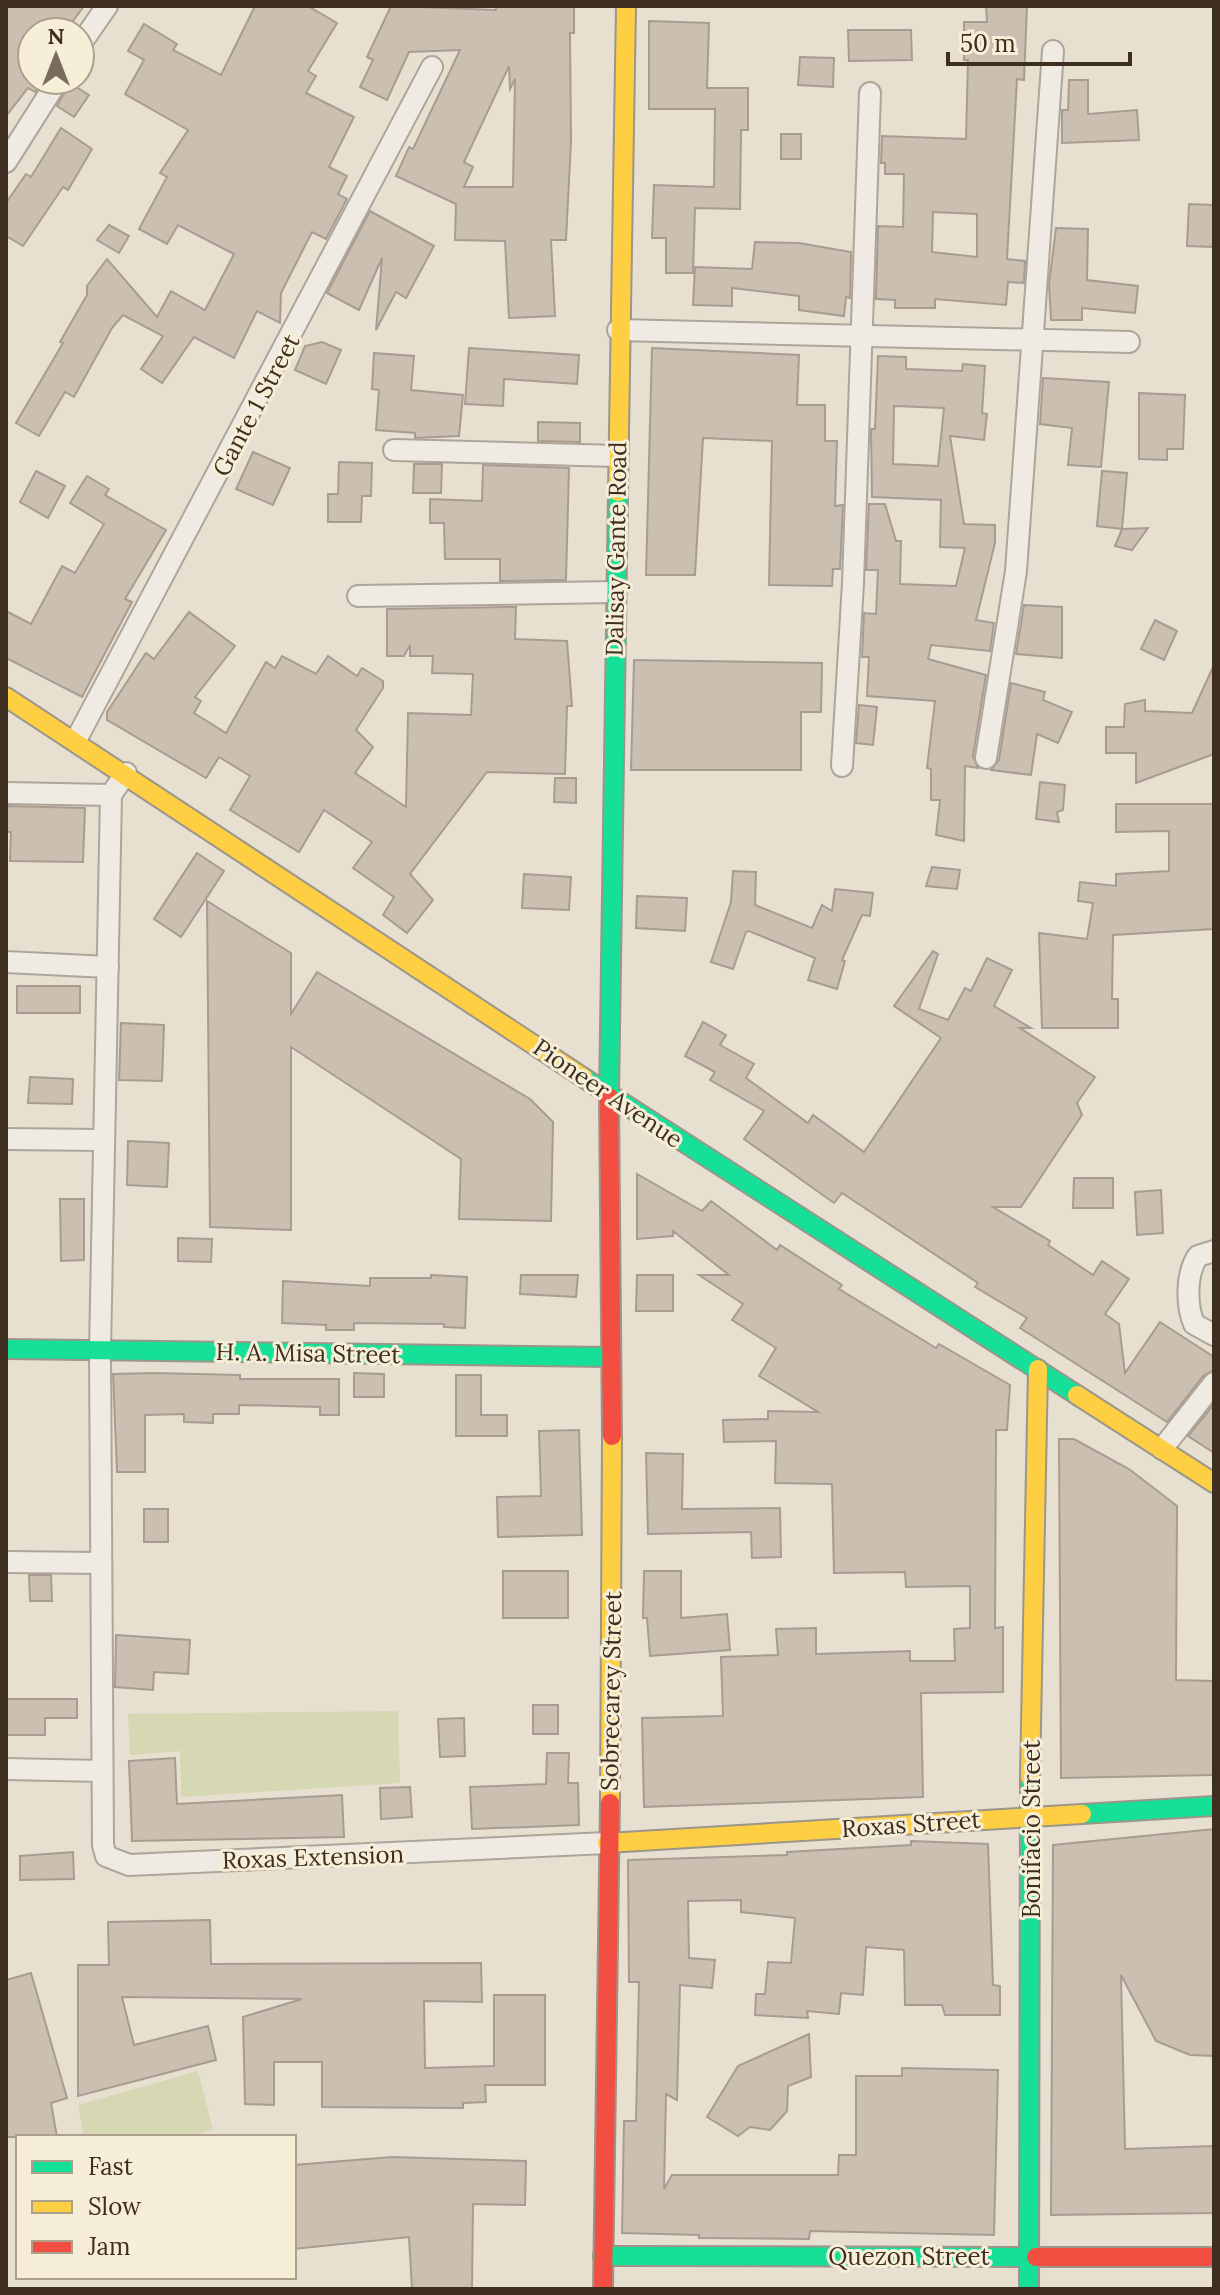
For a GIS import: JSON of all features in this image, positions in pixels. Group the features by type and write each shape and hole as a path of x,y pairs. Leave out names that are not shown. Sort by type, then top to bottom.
{"main road":[{"name":"Dalisay Gante Road","path":"610,1093 618,330 626,6"},
{"name":"Pioneer Avenue","path":"6,697 76,740 610,1093 1214,1483"},
{"name":"Sobrecarey Street","path":"603,2289 613,1554 610,1093"},
{"name":"H. A. Misa Street","path":"6,1349 610,1357"},
{"name":"Bonifacio Street","path":"1029,2289 1031,1816 1038,1369"},
{"name":"Roxas Street","path":"607,1843 1214,1806"},
{"name":"Quezon Street","path":"603,2256 1214,2257"}],"street":[{"path":"986,758 1011,613 1053,51"},
{"name":"Gante 1 Street","path":"76,740 432,67"},
{"path":"842,766 853,583 859,338 870,93"},
{"path":"6,162 48,96"},
{"path":"618,330 1129,342"},
{"path":"394,450 617,456"},
{"path":"358,596 615,592"},
{"path":"6,1769 102,1771 102,1140 111,795 126,773"},
{"path":"6,793 111,795"},
{"path":"6,962 108,967"},
{"path":"6,1139 102,1140"},
{"path":"1214,1251 1198,1256 1192,1264 1190,1314 1194,1324 1214,1335"},
{"path":"1162,1449 1214,1383"},
{"path":"6,1562 101,1563"},
{"name":"Roxas Extension","path":"102,1771 103,1845 106,1856 120,1865 607,1843"}],"green space":[{"path":"398,1711 400,1783 181,1797 180,1751 130,1755 128,1714"},
{"path":"198,2071 213,2130 194,2135 84,2135 78,2105"}],"building":[{"path":"6,6 84,6 77,16 16,16 16,96 22,96 6,116"},
{"path":"255,6 308,6 337,23 308,71 316,76 306,93 354,117 329,167 347,176 338,194 347,199 326,239 312,232 281,293 280,323 257,311 234,358 194,337 162,383 141,369 163,336 123,315 112,328 74,397 65,392 39,436 16,423 63,343 60,342 87,295 87,286 107,259 157,317 171,291 205,310 234,254 178,225 167,244 139,229 167,177 160,173 188,130 125,94 144,60 128,51 144,24 177,44 173,50 221,75"},
{"path":"391,6 496,10 496,6 574,6 574,33 570,33 571,141 566,240 551,240 555,316 509,318 505,241 455,240 456,204 396,176 409,147 413,149 460,50 409,52 387,100 360,87 373,60 367,57","holes":["509,66 510,89 515,79 513,187 464,187 473,167 464,162"]},
{"path":"986,6 1027,6 1024,80 1017,79 1007,259 1025,261 1024,283 1008,282 1006,305 935,299 935,308 895,308 895,300 876,299 878,226 903,227 904,174 885,174 885,163 881,163 882,136 966,139 968,60 964,60 964,22 987,22","holes":["933,212 977,214 977,257 932,252"]},
{"path":"649,21 709,23 707,88 748,88 748,130 741,130 740,209 695,208 693,273 666,273 666,238 652,238 654,185 714,187 715,109 649,109"},
{"path":"848,30 911,30 912,60 849,61"},
{"path":"800,57 834,58 833,87 798,85"},
{"path":"1069,80 1088,80 1088,114 1137,110 1139,140 1062,143 1062,110 1068,110"},
{"path":"63,96 88,96 74,117 57,106"},
{"path":"61,128 92,149 68,190 63,187 23,246 6,236 6,203 26,174 31,177"},
{"path":"781,134 801,134 801,159 781,159"},
{"path":"1189,204 1214,205 1214,247 1187,246"},
{"path":"370,211 434,246 406,298 396,292 376,330 382,258 359,310 327,293"},
{"path":"109,225 129,236 119,253 97,240"},
{"path":"1056,228 1088,229 1087,280 1138,286 1135,313 1082,308 1082,320 1051,320 1049,284"},
{"path":"755,242 799,243 851,252 850,298 846,297 844,316 799,310 799,296 732,288 732,306 693,305 695,267 752,269"},
{"path":"322,342 341,350 326,384 295,370 305,346"},
{"path":"469,348 579,355 577,384 504,379 503,406 465,404"},
{"path":"652,348 799,355 797,405 825,405 825,441 837,441 835,506 843,505 840,569 833,569 832,586 769,585 772,441 703,438 695,575 646,575"},
{"path":"374,353 414,356 411,390 463,395 459,436 415,438 415,433 376,430 379,390 372,389"},
{"path":"878,356 906,357 906,369 962,371 963,364 985,366 982,413 987,414 984,440 950,436 964,524 995,525 995,543 976,620 994,623 990,651 931,645 928,659 986,675 973,756 978,768 965,766 964,841 936,835 940,800 931,800 931,769 927,768 935,701 867,696 869,657 862,657 864,613 876,614 878,570 866,570 869,504 885,504 896,541 901,541 900,584 956,586 965,548 940,547 941,500 872,497 871,429 875,429","holes":["894,406 944,408 938,466 893,464"]},
{"path":"1043,378 1109,382 1101,467 1068,465 1072,428 1040,424"},
{"path":"1139,393 1185,395 1183,449 1167,449 1167,460 1139,459"},
{"path":"538,422 580,423 580,442 538,441"},
{"path":"253,452 290,468 273,505 236,489"},
{"path":"339,462 372,463 371,496 362,496 361,522 328,522 328,494 338,494"},
{"path":"414,464 442,464 441,493 413,493"},
{"path":"483,465 569,468 566,580 500,581 500,559 445,559 444,523 430,523 430,499 482,501"},
{"path":"36,471 65,486 48,518 20,502"},
{"path":"1102,471 1127,473 1122,529 1097,526"},
{"path":"87,476 109,489 105,495 166,530 125,599 132,602 82,697 6,658 6,611 31,624 62,566 75,573 104,524 70,503"},
{"path":"1148,528 1132,550 1115,546 1122,529"},
{"path":"1024,605 1062,607 1062,658 1016,654"},
{"path":"516,607 515,639 567,641 572,706 567,706 565,774 487,772 410,874 433,900 407,933 383,915 394,897 353,868 372,842 324,810 299,852 230,810 250,776 219,757 206,778 107,720 107,712 146,653 154,659 189,612 235,646 195,697 201,701 194,713 226,733 266,662 275,668 282,656 316,674 328,656 357,676 362,668 383,681 383,688 356,730 373,747 355,773 406,807 408,713 471,715 473,674 432,673 433,656 410,656 410,645 404,656 387,656 387,609"},
{"path":"1155,620 1177,631 1164,660 1141,649"},
{"path":"634,660 822,663 821,712 801,712 801,770 631,770"},
{"path":"1214,665 1214,754 1136,783 1136,753 1106,753 1106,727 1124,727 1125,704 1145,700 1145,711 1192,713"},
{"path":"1011,683 1045,692 1043,700 1072,712 1058,743 1037,734 1031,775 991,770 999,760"},
{"path":"859,705 877,707 873,745 856,743"},
{"path":"555,778 576,778 576,803 554,802"},
{"path":"1040,782 1065,785 1063,810 1057,812 1059,822 1036,819"},
{"path":"1116,804 1214,804 1214,929 1113,935 1112,999 1118,999 1118,1028 1042,1028 1039,933 1087,939 1093,903 1078,901 1080,882 1116,886 1116,874 1169,871 1169,831 1116,832"},
{"path":"6,806 85,808 83,862 10,861 11,832 6,832"},
{"path":"197,853 224,871 181,937 154,919"},
{"path":"932,867 960,870 957,889 926,886"},
{"path":"733,871 756,872 755,905 812,928 822,905 832,911 835,889 873,893 870,916 862,915 842,960 845,961 837,989 808,980 815,958 749,931 733,969 711,962 731,902"},
{"path":"524,874 571,877 569,910 522,908"},
{"path":"637,896 687,898 685,931 636,928"},
{"path":"207,901 291,953 291,1014 317,972 530,1099 553,1122 551,1221 459,1219 461,1159 291,1047 291,1230 210,1227"},
{"path":"933,951 938,954 919,1009 948,1020 965,988 971,991 987,958 1012,970 994,1006 1031,1028 1020,1028 1095,1077 1077,1103 1082,1115 1021,1207 993,1207 1050,1241 1048,1245 1093,1275 1102,1261 1129,1279 1105,1314 1119,1324 1125,1373 1160,1322 1214,1357 1214,1370 1204,1375 1167,1422 1020,1328 1027,1318 975,1287 978,1283 842,1193 834,1203 744,1139 764,1111 710,1080 715,1072 685,1056 703,1022 726,1035 720,1045 754,1064 746,1078 808,1123 813,1115 864,1152 941,1038 894,1006"},
{"path":"17,986 80,986 80,1013 17,1013"},
{"path":"121,1023 164,1025 162,1081 119,1080"},
{"path":"30,1077 73,1079 72,1104 28,1103"},
{"path":"128,1141 169,1143 167,1187 127,1185"},
{"path":"637,1174 702,1211 711,1201 777,1250 780,1245 842,1285 839,1289 936,1348 939,1344 1010,1385 1007,1430 996,1430 995,1628 1003,1627 1003,1692 921,1693 923,1797 644,1807 642,1718 723,1716 721,1657 778,1655 776,1629 816,1628 816,1654 910,1651 910,1661 955,1661 954,1629 970,1628 970,1586 906,1587 905,1572 834,1573 832,1484 775,1483 776,1441 724,1442 723,1420 768,1419 768,1411 818,1412 759,1376 776,1348 732,1320 743,1304 699,1275 729,1275 673,1231 673,1236 637,1239"},
{"path":"1074,1178 1113,1178 1113,1208 1073,1208"},
{"path":"1161,1190 1163,1233 1137,1235 1135,1192"},
{"path":"60,1199 84,1199 84,1260 61,1261"},
{"path":"178,1238 212,1239 211,1262 178,1261"},
{"path":"431,1275 467,1277 465,1328 444,1327 444,1324 354,1323 354,1330 326,1330 326,1325 282,1323 283,1281 370,1286 370,1278 431,1278"},
{"path":"521,1275 578,1275 576,1297 520,1294"},
{"path":"637,1275 673,1275 673,1311 636,1311"},
{"path":"354,1373 384,1374 384,1397 354,1397"},
{"path":"113,1374 240,1375 240,1379 339,1379 339,1415 320,1415 320,1407 239,1405 239,1414 213,1414 213,1423 184,1422 184,1414 145,1415 145,1472 117,1472"},
{"path":"456,1375 481,1375 481,1415 507,1415 507,1436 456,1436"},
{"path":"1214,1404 1214,1453 1188,1436"},
{"path":"579,1430 582,1535 498,1537 497,1497 541,1496 539,1431"},
{"path":"1059,1439 1074,1439 1129,1469 1177,1506 1176,1680 1214,1681 1213,1775 1061,1778"},
{"path":"646,1453 683,1454 682,1509 780,1508 781,1557 752,1558 751,1532 648,1534"},
{"path":"144,1509 168,1509 168,1542 144,1542"},
{"path":"503,1571 568,1571 568,1618 503,1618"},
{"path":"644,1571 681,1571 681,1618 727,1614 730,1650 650,1656 647,1618 643,1618"},
{"path":"29,1575 51,1575 52,1601 30,1601"},
{"path":"116,1635 190,1640 188,1674 154,1672 153,1690 115,1687"},
{"path":"6,1699 77,1699 77,1718 45,1718 45,1735 6,1735"},
{"path":"533,1705 558,1705 558,1734 533,1734"},
{"path":"464,1718 465,1756 440,1757 438,1719"},
{"path":"547,1753 569,1753 568,1783 578,1783 579,1825 472,1829 470,1787 546,1784"},
{"path":"175,1758 177,1804 342,1795 344,1837 132,1841 129,1761"},
{"path":"410,1787 412,1817 381,1819 380,1788"},
{"path":"1214,1829 1214,2056 1190,2055 1156,2041 1121,1975 1125,2149 1214,2146 1214,2213 1051,2215 1053,1845"},
{"path":"911,1841 988,1844 993,1985 1000,1986 1000,2015 945,2015 942,2005 905,2005 904,1950 866,1947 863,1995 841,1993 839,2014 807,2011 808,2018 755,2015 756,1994 765,1994 768,1962 791,1963 795,1918 741,1912 741,1900 688,1901 689,1958 715,1960 712,1988 680,1985 677,2100 666,2094 664,2189 672,2175 838,2175 839,2155 856,2155 856,2076 902,2076 902,2068 998,2070 994,2235 810,2231 809,2239 699,2238 699,2235 622,2233 624,2121 636,2121 639,1982 629,1982 628,1860 787,1855 787,1852 911,1845"},
{"path":"73,1852 74,1879 20,1880 20,1856"},
{"path":"210,1920 211,1964 481,1963 482,2002 424,2001 425,2068 494,2066 494,1995 545,1995 545,2085 485,2085 486,2102 463,2103 463,2108 322,2107 322,2062 274,2062 274,2105 245,2104 243,2017 302,1999 122,1997 134,2045 208,2026 216,2060 78,2096 78,1965 109,1965 108,1922"},
{"path":"31,1973 67,2098 51,2103 57,2135 6,2137 6,1980"},
{"path":"809,2034 811,2077 788,2086 787,2111 770,2130 750,2127 738,2136 707,2117 738,2066"},
{"path":"392,2157 526,2161 525,2205 473,2204 472,2289 412,2289 409,2237 296,2249 296,2165"}],"traffic: fast":[{"path":"609,1097 618,492"},
{"path":"584,1078 1077,1395"},
{"path":"6,1349 610,1357"},
{"path":"1029,2289 1030,1777"},
{"path":"1082,1814 1214,1806"},
{"path":"603,2256 1036,2257"}],"traffic: slow":[{"path":"618,492 626,6"},
{"path":"6,697 584,1078"},
{"path":"1030,1777 1038,1369"},
{"path":"1077,1395 1214,1483"},
{"path":"610,1803 612,1436"},
{"path":"607,1843 1082,1814"}],"traffic: jam":[{"path":"609,1097 612,1436"},
{"path":"603,2289 610,1803"},
{"path":"1036,2257 1214,2257"}]}
